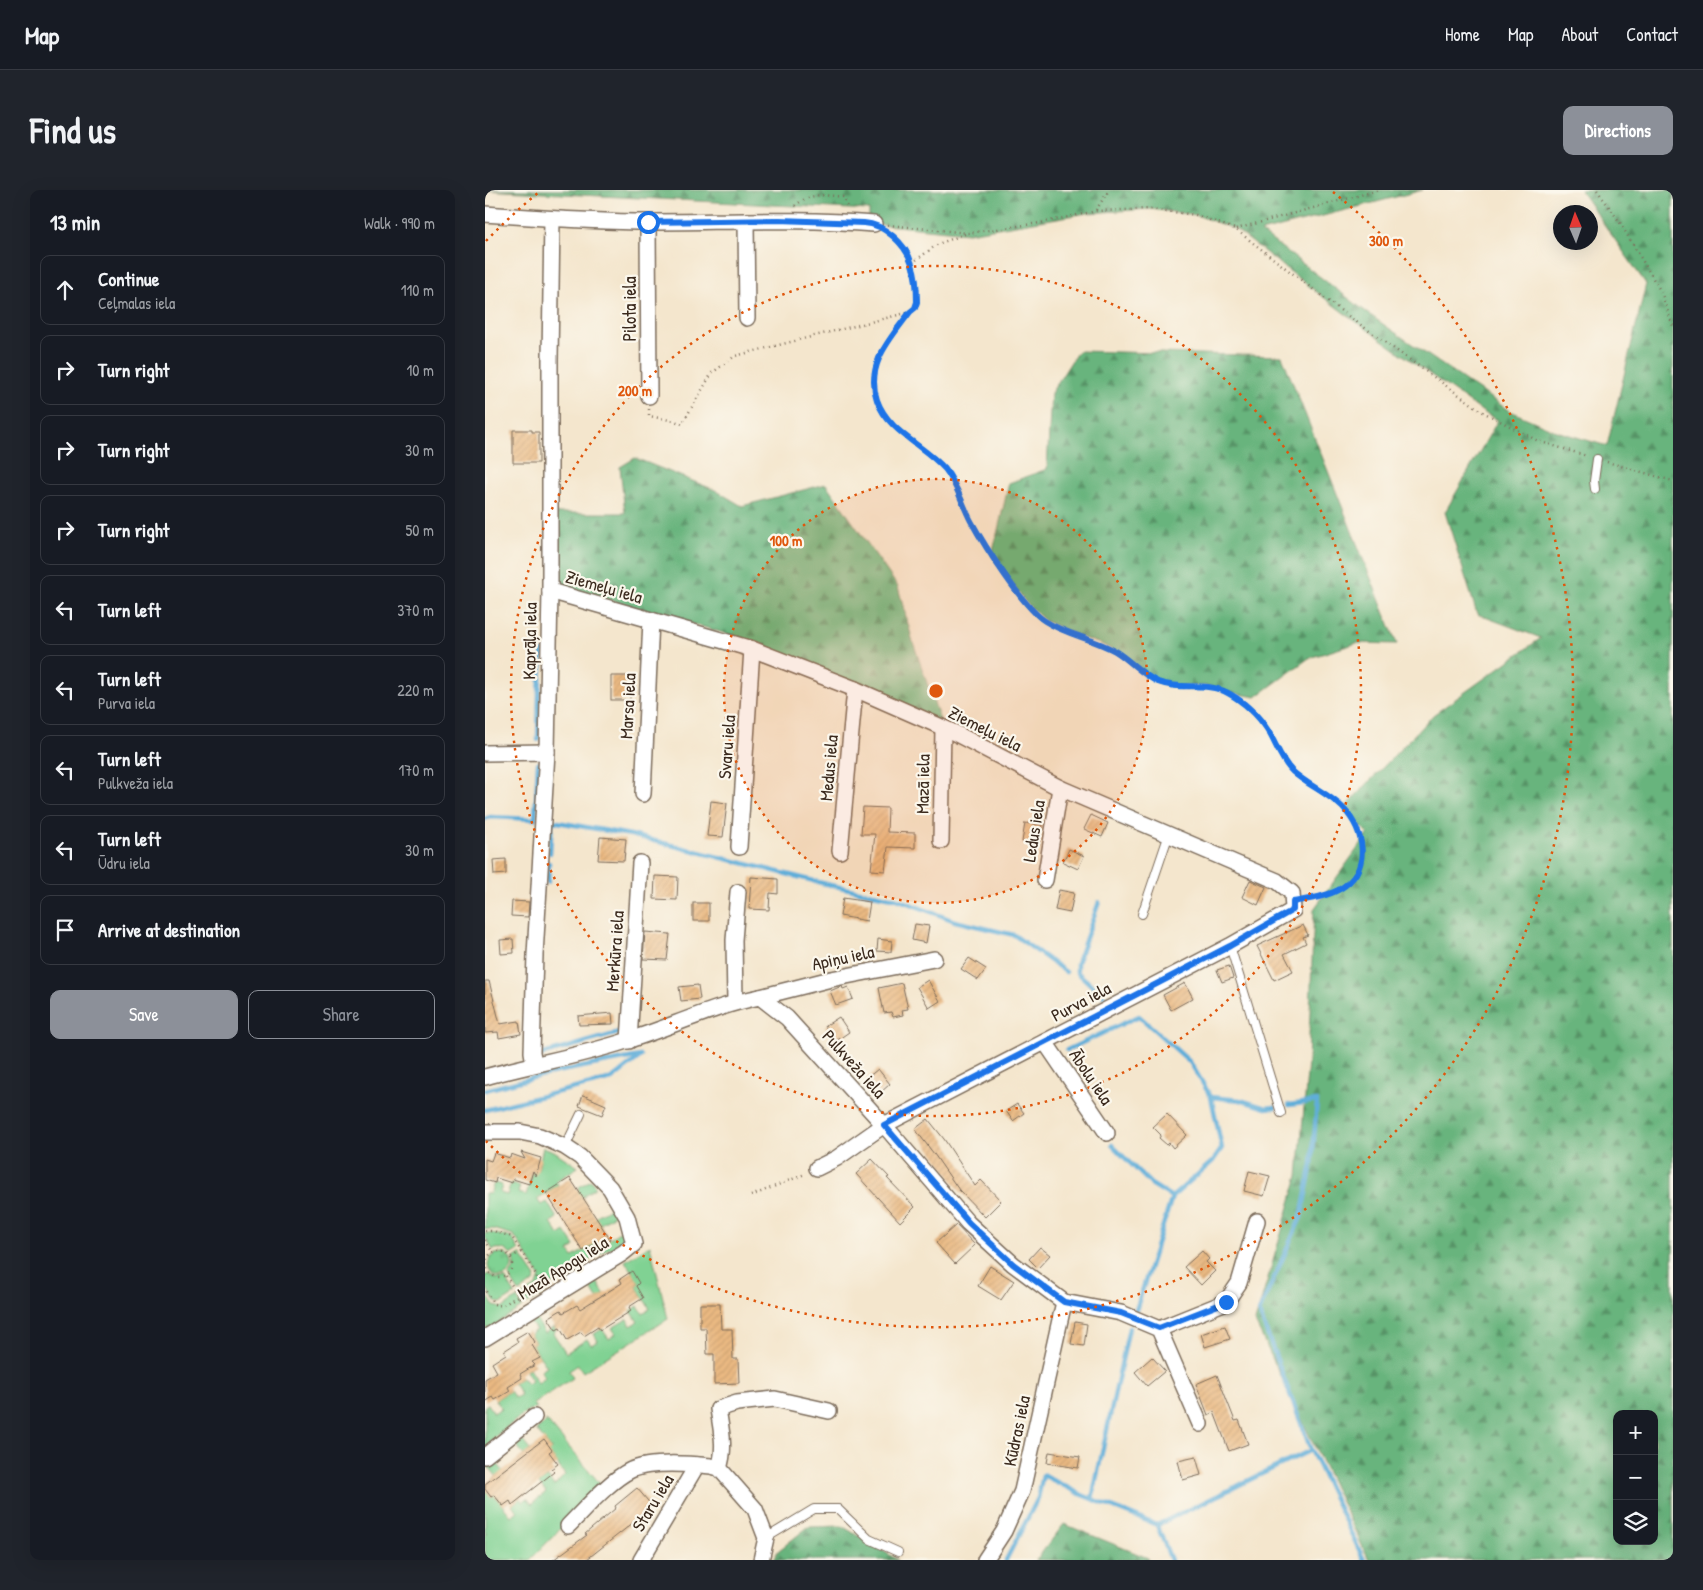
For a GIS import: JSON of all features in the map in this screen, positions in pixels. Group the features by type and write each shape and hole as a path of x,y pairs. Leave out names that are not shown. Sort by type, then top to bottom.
{"street":[{"path":"485,214 552,219 648,222 779,220 874,224"},
{"name":"Kaprāļa iela","path":"534,1064 532,1052 535,955 547,752 552,219"},
{"path":"746,220 747,318"},
{"name":"Pilota iela","path":"648,222 649,396"},
{"name":"Ziemeļu iela","path":"550,590 752,649 855,689 943,728 1060,788 1277,881 1292,893 1293,906"},
{"name":"Marsa iela","path":"643,794 651,620"},
{"name":"Svaru iela","path":"739,847 752,649"},
{"name":"Medus iela","path":"840,851 855,689"},
{"name":"Mazā iela","path":"941,841 943,728"},
{"path":"485,753 547,752"},
{"name":"Ledus iela","path":"1045,880 1060,788"},
{"name":"Merkūra iela","path":"629,1041 639,863"},
{"path":"735,1002 735,940 738,892"},
{"name":"Purva iela","path":"884,1125 1230,946 1293,906"},
{"name":"Apiņu iela","path":"760,996 831,979 934,959"},
{"path":"485,1077 629,1041 735,1002 760,996"},
{"name":"Pulkveža iela","path":"760,996 787,1018 969,1223 1013,1264 1064,1302 1121,1313 1159,1328"},
{"name":"Ābolu iela","path":"1045,1042 1107,1133"},
{"path":"817,1168 837,1158 884,1125"},
{"path":"485,1132 520,1132 540,1136 565,1148"},
{"name":"Mazā Apogu iela","path":"485,1338 635,1244 627,1216 610,1188 580,1157 565,1148"},
{"path":"1200,1424 1159,1328 1226,1302 1239,1283 1257,1221"},
{"name":"Kūdras iela","path":"985,1560 1004,1531 1023,1491 1064,1302"},
{"path":"719,1468 723,1456 723,1448 718,1409 737,1403 775,1399 829,1410"},
{"path":"485,1456 533,1417"},
{"path":"568,1526 616,1480 632,1470 654,1465 697,1465 719,1468 755,1509 765,1538 761,1560"},
{"name":"Staru iela","path":"641,1560 697,1465"}],"lane":[{"path":"1595,488 1594,480 1597,459"},
{"path":"1143,914 1169,834"},
{"path":"1230,946 1281,1113"},
{"path":"565,1148 581,1114"},
{"path":"765,1538 814,1509 838,1509 869,1539 898,1552"}],"path":[{"path":"1096,211 1109,190"},
{"path":"1235,229 1379,190"},
{"path":"1597,190 1619,221 1661,292 1673,326"},
{"path":"779,220 802,200 819,194 844,197 854,222"},
{"path":"912,262 938,244 968,233 1040,223 1096,211 1150,209 1196,215 1235,229 1344,313 1483,412 1538,441 1673,481"},
{"path":"874,224 968,233"},
{"path":"874,224 896,238 912,262 917,302 915,308 881,350 876,366 875,384 877,399 886,418 940,463 951,476 971,521 998,564 1026,603 1045,621 1117,652 1157,682 1172,686 1209,686 1227,692 1251,709 1267,728 1282,758 1293,771 1343,808 1359,831 1362,849 1361,862 1350,881 1340,889 1293,906"},
{"path":"649,416 682,424 712,373 735,356 910,312"},
{"path":"751,1196 817,1168"},
{"path":"485,1231 493,1231 512,1237 537,1276 536,1284 502,1306 494,1304 485,1290"},
{"path":"485,1240 493,1253"},
{"path":"501,1251 511,1257 513,1261 512,1270 506,1276 498,1278 487,1272 487,1259 493,1253 501,1251"},
{"path":"511,1257 521,1251"},
{"path":"506,1276 529,1311"}],"green space":[{"path":"485,190 1423,190 1261,232 1377,320 1508,410 1556,431 1607,446 1646,284 1598,216 1598,205 1591,205 1580,190 1673,190 1673,1560 1369,1560 1255,1322 1298,1176 1308,1062 1314,909 1368,834 1345,807 1433,715 1541,638 1477,614 1445,512 1498,420 1483,412 1344,313 1235,229 1196,215 1150,209 1087,213 968,233 874,224 869,227 869,210"},
{"path":"1078,351 1282,356 1397,644 1357,643 1309,658 1256,697 1228,692 1209,686 1172,686 1157,682 1117,652 1045,621 1026,603 992,555 1009,483 1047,469 1051,393"},
{"path":"635,458 715,490 742,506 826,484 898,587 913,642 941,723 762,644 557,585 556,513 625,513 620,467"},
{"path":"543,1147 554,1151 578,1167 556,1181 558,1185 537,1199 541,1205 547,1202 557,1218 551,1222 559,1235 565,1231 575,1246 569,1251 573,1257 596,1243 599,1246 622,1230 626,1240 616,1249 607,1249 550,1285 546,1293 527,1304 522,1295 537,1286 540,1277 514,1235 493,1229 485,1229 485,1193 490,1194 494,1183 502,1185 500,1193 507,1195 511,1183 520,1186 518,1193 526,1195 534,1169 538,1170"},
{"path":"591,1180 596,1187 577,1201 573,1194 579,1190 579,1187"},
{"path":"610,1208 614,1215 601,1223 601,1226 591,1223 598,1215"},
{"path":"485,1233 512,1238 519,1250 511,1255 503,1249 493,1250 485,1237"},
{"path":"650,1245 668,1319 583,1372 578,1365 569,1371 573,1378 533,1404 536,1408 526,1412 497,1435 485,1449 485,1406 488,1404 494,1413 501,1408 495,1400 510,1391 515,1398 521,1395 514,1383 522,1378 527,1384 532,1381 526,1371 529,1369 538,1383 545,1378 541,1371 547,1367 532,1345 535,1342 530,1334 536,1330 530,1322 536,1319 545,1333 554,1327 556,1330 553,1333 566,1353 587,1339 591,1345 598,1341 594,1334 602,1329 609,1339 616,1334 612,1328 627,1319 631,1326 638,1322 631,1311 638,1306 643,1313 650,1309 636,1286 639,1283 625,1261"},
{"path":"500,1253 508,1257 512,1265 508,1273 500,1277 492,1273 488,1265 492,1257"},
{"path":"520,1254 536,1277 534,1282 519,1292 509,1276 514,1269 514,1258"},
{"path":"488,1274 497,1279 505,1278 515,1294 501,1303 495,1302 485,1286 485,1276"},
{"path":"596,1280 608,1300 601,1305 589,1285"},
{"path":"485,1293 494,1306 503,1308 517,1298 522,1307 490,1328 485,1328"},
{"path":"547,1421 602,1486 530,1560 485,1560 485,1536 487,1534 485,1532 485,1489 491,1497 494,1495 511,1516 518,1511 512,1505 521,1498 523,1502 527,1498 532,1504 546,1492 539,1484 548,1477 554,1486 565,1475 549,1452 552,1449 536,1430"},
{"path":"522,1440 536,1458 529,1463 516,1444"},
{"path":"495,1461 509,1478 503,1484 488,1466"},
{"path":"1064,1524 1148,1558 1149,1560 1036,1560"},
{"path":"842,1526 898,1560 773,1560 778,1551 808,1527"}],"building":[{"path":"513,430 539,432 539,463 513,463"},
{"path":"611,676 630,676 630,700 611,700"},
{"path":"711,801 727,803 723,837 707,836"},
{"path":"863,807 888,808 887,832 915,833 915,848 888,847 885,871 871,870 875,834 861,834"},
{"path":"1091,815 1108,823 1102,837 1084,829"},
{"path":"1025,823 1042,825 1039,845 1022,842"},
{"path":"600,837 626,839 624,861 598,860"},
{"path":"1069,849 1084,856 1078,869 1063,862"},
{"path":"506,859 506,874 494,875 493,860"},
{"path":"655,876 678,877 677,900 654,899"},
{"path":"751,877 778,879 778,894 770,893 769,910 749,909"},
{"path":"1250,880 1266,887 1258,905 1242,897"},
{"path":"1059,890 1074,893 1070,913 1055,910"},
{"path":"843,898 870,902 867,921 840,916"},
{"path":"512,901 529,902 528,917 511,916"},
{"path":"693,903 709,903 709,921 693,921"},
{"path":"915,924 929,926 926,943 912,940"},
{"path":"1303,925 1308,935 1303,937 1306,943 1284,954 1293,971 1274,980 1257,946"},
{"path":"645,932 670,934 667,960 643,959"},
{"path":"513,939 514,953 501,954 500,940"},
{"path":"878,939 892,941 891,952 877,951"},
{"path":"969,958 986,969 978,980 961,969"},
{"path":"1229,966 1233,978 1222,982 1217,970"},
{"path":"928,980 940,1001 929,1008 917,987"},
{"path":"485,981 489,981 500,1024 519,1021 521,1034 499,1038 498,1032 485,1033"},
{"path":"902,983 908,1009 902,1010 903,1015 893,1017 891,1012 884,1013 879,988"},
{"path":"1185,983 1193,998 1171,1010 1163,995"},
{"path":"698,985 700,999 681,1001 679,987"},
{"path":"842,986 843,989 848,987 853,999 836,1005 830,991"},
{"path":"612,1013 613,1024 579,1025 578,1016"},
{"path":"839,1017 849,1032 836,1041 825,1026"},
{"path":"878,1069 890,1084 880,1093 867,1078"},
{"path":"583,1095 606,1105 602,1115 579,1106"},
{"path":"1017,1104 1024,1113 1013,1121 1006,1111"},
{"path":"1167,1114 1187,1135 1173,1148 1169,1143 1167,1145 1159,1138 1161,1135 1153,1127"},
{"path":"928,1119 944,1139 975,1186 981,1180 1001,1201 985,1217 959,1190 915,1129"},
{"path":"521,1152 541,1158 536,1176 533,1171 529,1184 513,1179 512,1183 496,1178 495,1183 485,1180 485,1159 491,1161 494,1153 510,1158 511,1154 525,1159"},
{"path":"872,1159 889,1177 887,1178 915,1207 900,1222 856,1174"},
{"path":"1249,1171 1270,1176 1264,1196 1244,1191"},
{"path":"570,1178 610,1239 599,1246 596,1243 583,1251 546,1193"},
{"path":"956,1225 975,1245 955,1264 936,1243"},
{"path":"1040,1247 1050,1255 1038,1268 1029,1259"},
{"path":"1202,1251 1209,1259 1206,1262 1215,1271 1201,1285 1184,1267"},
{"path":"990,1266 1014,1281 1001,1300 978,1286"},
{"path":"632,1271 639,1283 636,1286 643,1298 629,1307 631,1311 600,1330 598,1327 584,1336 581,1332 567,1340 560,1328 556,1330 548,1318 561,1310 563,1313 577,1305 580,1309 622,1283 620,1279"},
{"path":"700,1304 720,1304 721,1329 732,1329 733,1359 738,1359 739,1383 714,1384 714,1354 707,1354 706,1328 700,1328"},
{"path":"1075,1322 1087,1324 1084,1346 1071,1344"},
{"path":"1225,1326 1230,1339 1205,1347 1201,1334"},
{"path":"528,1331 535,1342 532,1345 540,1358 532,1362 535,1365 520,1374 522,1378 508,1387 510,1391 495,1400 493,1397 485,1402 485,1379 497,1372 492,1363 506,1354 504,1351 518,1342 516,1338"},
{"path":"1152,1357 1165,1371 1147,1386 1135,1372"},
{"path":"1217,1375 1235,1421 1239,1420 1248,1444 1229,1451 1214,1412 1208,1415 1196,1384"},
{"path":"544,1439 552,1450 549,1452 558,1464 551,1469 554,1472 512,1505 510,1501 503,1506 494,1495 491,1497 485,1489 485,1484"},
{"path":"1049,1452 1080,1457 1078,1468 1047,1463"},
{"path":"1196,1457 1201,1475 1183,1480 1178,1461"},
{"path":"637,1488 653,1507 586,1560 553,1560 587,1535 585,1534"}],"waterway":[{"path":"538,740 542,652"},
{"path":"485,819 490,817 535,819 538,763"},
{"path":"550,853 552,821 631,835 830,885 897,899 955,921 1014,935 1066,972"},
{"path":"548,882 549,863"},
{"path":"1099,902 1077,963 1077,972 1110,1002"},
{"path":"1067,1050 1139,1016 1190,1062 1211,1097 1222,1148 1213,1161 1172,1197 1136,1310"},
{"path":"539,1044 540,1055 622,1032"},
{"path":"485,1090 556,1072 640,1056"},
{"path":"485,1110 612,1079 641,1056"},
{"path":"1211,1097 1240,1100 1266,1108 1275,1107"},
{"path":"1006,1560 1038,1498 1043,1475 1082,1495 1157,1525 1311,1450 1259,1312 1301,1217 1312,1164 1317,1101 1289,1105"},
{"path":"1112,1145 1151,1184 1172,1197"},
{"path":"1092,1499 1129,1328"},
{"path":"1311,1450 1364,1560"},
{"path":"1157,1525 1171,1560"}],"route":[{"path":"648,222 779,220 864,223 874,224 896,238 912,262 917,302 915,308 881,350 876,366 875,384 877,399 886,418 940,463 951,476 971,521 998,564 1026,603 1045,621 1117,652 1157,682 1172,686 1209,686 1227,692 1251,709 1267,728 1282,758 1293,771 1343,808 1359,831 1362,849 1361,862 1350,881 1340,889 1293,902 1293,910 1230,946 884,1125 969,1223 1013,1264 1064,1302 1121,1313 1159,1328 1226,1302"}]}
